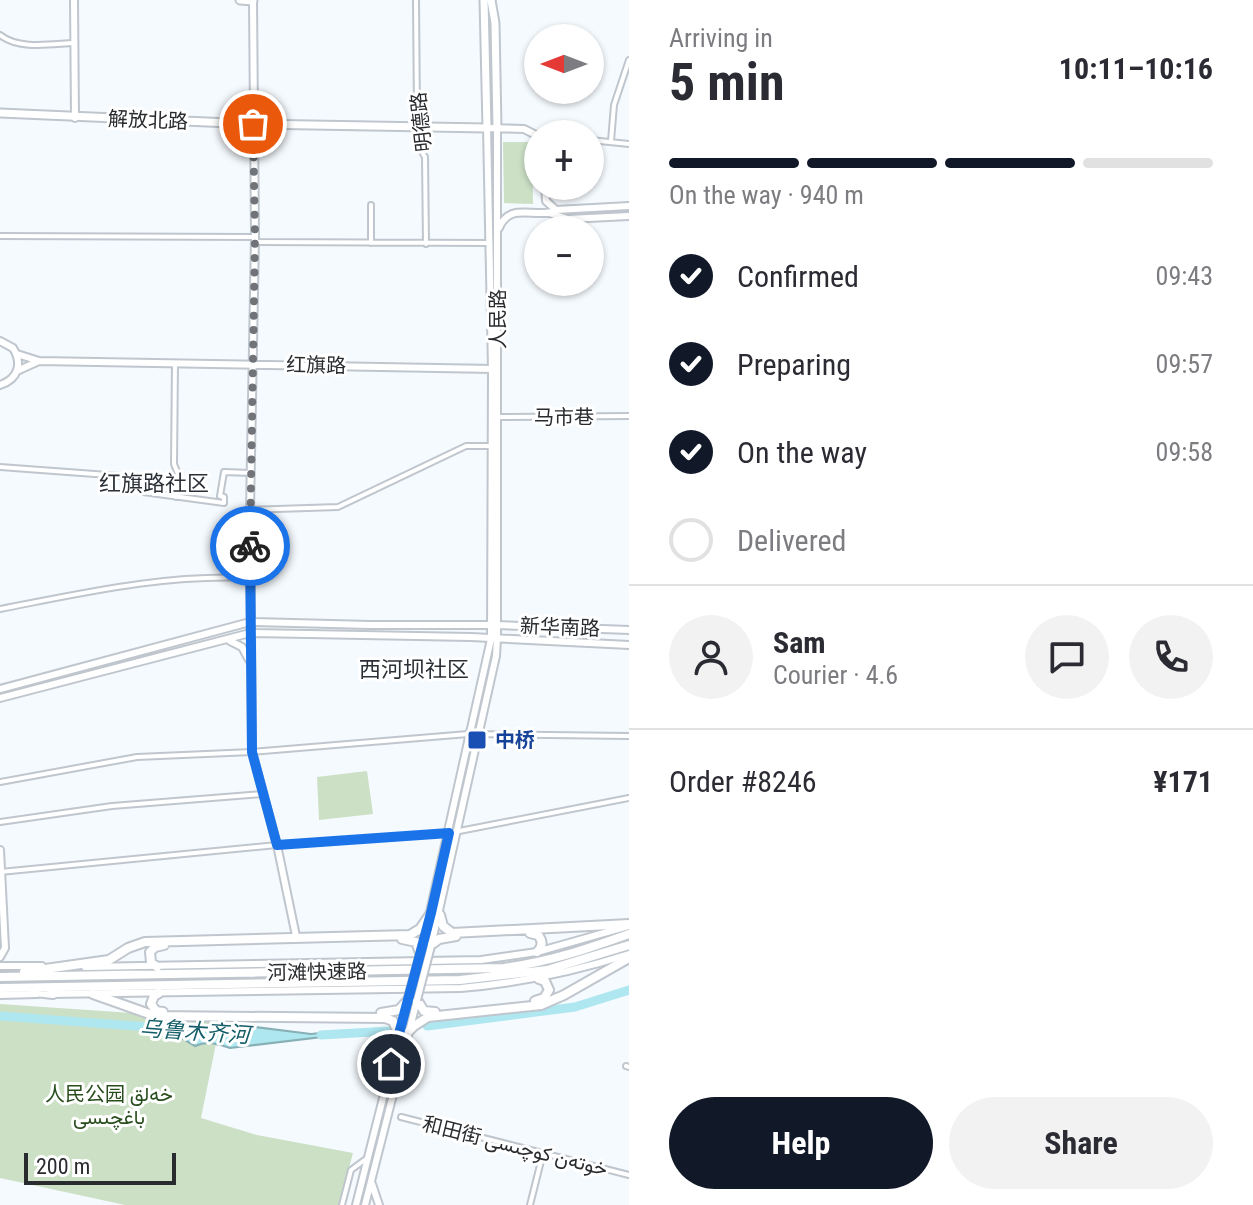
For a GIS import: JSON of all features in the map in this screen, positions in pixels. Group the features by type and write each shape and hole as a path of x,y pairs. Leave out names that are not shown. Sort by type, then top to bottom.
{"highway":[{"path":"0,976 109,960 145,942 410,935 435,914 452,933 629,925"},
{"path":"428,944 448,937 532,933 542,941 537,952"},
{"name":"河滩快速路","path":"0,976 504,968 548,962 591,950 629,934"},
{"path":"157,967 149,955 158,945 408,938 419,945 420,953"},
{"path":"408,1032 428,1017 541,1005 564,995 629,952"},
{"name":"河滩快速路","path":"1,990 460,980 547,970 597,955 629,952"},
{"path":"417,1000 421,1008 429,1012 529,1003 544,998 548,993 547,984 539,979"},
{"path":"1,990 53,994"},
{"path":"159,993 151,1004 159,1012 387,1013 399,1010 407,1001"},
{"path":"93,994 155,1016 385,1018 393,1021 398,1033"}],"main road":[{"path":"75,118 76,0"},
{"path":"240,0 253,0 252,752 277,845 296,936"},
{"name":"人民路","path":"484,0 498,417 494,625"},
{"name":"人民路","path":"491,0 495,23 498,235 492,446 494,639"},
{"name":"解放北路","path":"0,113 253,124 487,128"},
{"path":"487,128 524,129"},
{"path":"546,200 549,213"},
{"path":"547,200 552,208 561,210"},
{"path":"549,213 629,206"},
{"path":"498,235 501,223 516,211 549,213 568,219 629,216"},
{"path":"0,340 17,354 39,361"},
{"path":"17,354 17,371"},
{"path":"0,385 9,381 17,371 39,361"},
{"name":"红旗路","path":"39,361 495,369"},
{"path":"240,624 249,608 250,599"},
{"name":"新华南路","path":"0,689 250,622 629,630"},
{"name":"新华南路","path":"0,698 250,633 629,645"},
{"path":"435,914 468,734 494,639"},
{"path":"365,1205 458,831 496,656 494,639"},
{"path":"227,640 242,647 251,669"},
{"path":"0,850 5,948 0,957"},
{"path":"0,966 157,967 481,960 537,952 629,925"},
{"path":"356,1205 420,953 428,944"},
{"path":"53,994 461,988 539,979 629,952"},
{"path":"371,1180 379,1205"}],"street":[{"name":"明德路","path":"416,0 417,114 420,150 425,157 426,244"},
{"path":"0,35 9,42 21,44 74,43"},
{"path":"611,141 614,105 629,60"},
{"path":"604,141 629,144"},
{"path":"371,205 371,243"},
{"path":"0,236 490,243"},
{"path":"175,363 176,497"},
{"name":"马市巷","path":"498,417 629,416"},
{"path":"250,510 338,507 466,446 492,446"},
{"path":"0,467 135,477 143,492 224,503 224,497 220,496 224,472 251,473"},
{"path":"0,609 135,583 250,578"},
{"path":"0,782 137,757 252,752 468,734 629,736"},
{"path":"0,822 112,806 263,794"},
{"path":"1,872 277,845 449,833 629,798"},
{"name":"和田街 خوتەن كوچىسى","path":"401,1117 629,1175"},
{"path":"530,1205 543,1153"},
{"path":"342,1205 351,1170 368,1157"}],"green space":[{"path":"503,142 524,142 524,200 533,200 533,204 504,203"},
{"path":"367,771 373,814 319,820 317,777"},
{"name":"人民公园 خەلق باغچىسى","path":"0,1004 221,1019 201,1118 257,1135 353,1153 339,1205 125,1205 0,1178"}],"water":[{"path":"181,1026 247,1026 311,1034 330,1032 330,1036 230,1048 208,1043 195,1046 180,1037"}],"waterway":[{"name":"乌鲁木齐河","path":"427,1026 575,1007 629,990"},
{"name":"乌鲁木齐河","path":"0,1016 190,1030"},
{"name":"乌鲁木齐河","path":"321,1035 389,1031"}],"way so far":[{"path":"250,546 255,237 253,124"}],"place":[{"name":"中桥","path":"477,740"}],"district":[{"name":"红旗路社区","path":"154,483"},
{"name":"西河坝社区","path":"414,669"}],"route":[{"path":"250,546 252,752 277,845 449,833 391,1064"}]}
